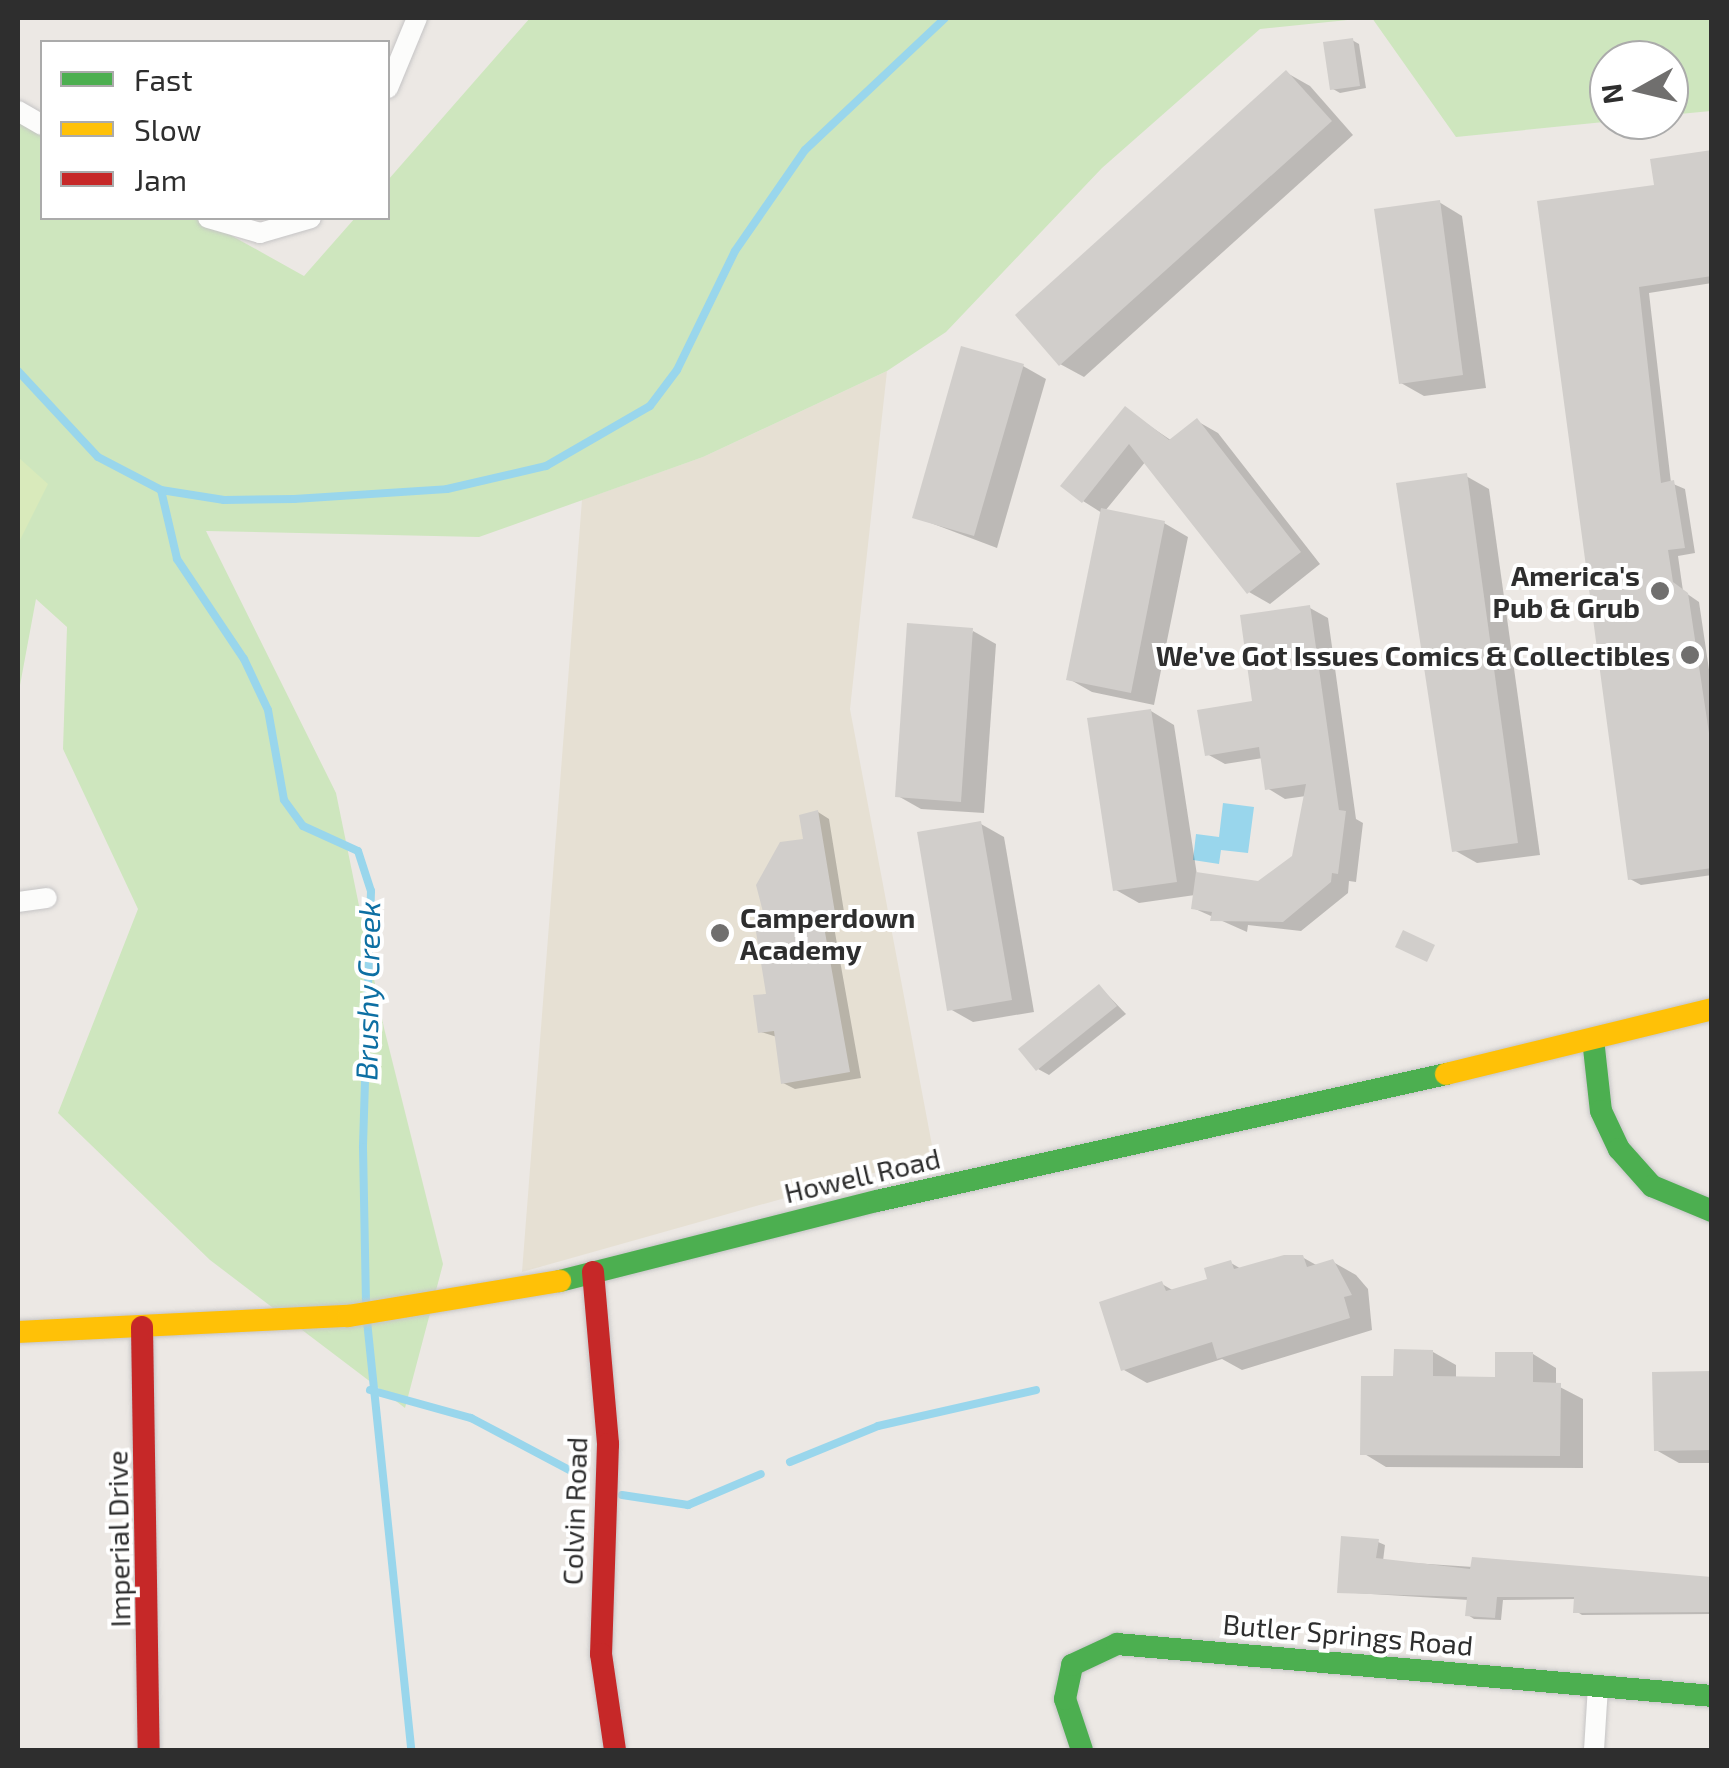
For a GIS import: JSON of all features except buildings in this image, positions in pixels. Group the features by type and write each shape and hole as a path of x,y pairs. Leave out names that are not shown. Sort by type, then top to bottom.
{"street":[{"path":"390,83 417,18"},
{"path":"18,111 40,125"},
{"path":"215,220 260,233 304,220"},
{"path":"18,902 47,898"},
{"name":"Howell Road","path":"18,1332 304,1319 440,1304 593,1272 877,1200 1712,1009"},
{"path":"1593,1039 1601,1112 1619,1149 1652,1186 1712,1211"},
{"name":"Colvin Road","path":"593,1272 608,1444 600,1654 616,1750"},
{"name":"Imperial Drive","path":"142,1327 149,1750"},
{"name":"Butler Springs Road","path":"1082,1750 1065,1699 1072,1665 1117,1644 1712,1696"},
{"path":"1594,1750 1598,1686"}],"shaded area":[{"name":"Camperdown Academy","path":"887,371 850,709 934,1156 522,1272 582,500 703,457"}],"green space":[{"path":"530,18 1367,18 1260,29 1102,168 946,332 887,371 703,457 479,537 206,531 336,793 384,1028 443,1264 405,1408 210,1260 58,1113 138,909 63,749 67,627 36,599 18,696 18,113 40,127 40,220 204,220 304,276 353,220 390,220 390,178"},
{"path":"1372,18 1711,18 1711,111 1689,113 1689,40 1589,40 1589,124 1456,137"},
{"path":"18,457 48,484 18,544"}],"water":[{"path":"1223,803 1254,807 1248,853 1221,850 1219,864 1193,860 1196,834 1219,837"}],"waterway":[{"path":"18,371 98,457 161,490 224,500 294,499 447,489 546,466 650,406 677,370 735,251 805,150 945,18"},
{"name":"Brushy Creek","path":"161,490 177,559 244,659 268,710 284,800 303,826 358,851 371,891 363,1147 366,1307"},
{"name":"Brushy Creek","path":"367,1321 411,1750"},
{"path":"370,1390 471,1418 573,1472"},
{"path":"790,1462 878,1426 1036,1390"},
{"path":"622,1495 688,1505 761,1474"}],"traffic: fast":[{"path":"1593,1039 1601,1111 1619,1149 1652,1186 1712,1211"},
{"path":"560,1281 877,1201 1446,1074"},
{"path":"1082,1750 1065,1699 1072,1665 1117,1644 1712,1696"}],"traffic: slow":[{"path":"1446,1074 1712,1009"},
{"path":"18,1332 348,1316 560,1281"}],"traffic: jam":[{"path":"593,1272 608,1444 601,1654 615,1750"},
{"path":"142,1327 149,1750"}],"place":[{"name":"America's Pub & Grub","path":"1660,591"},
{"name":"We've Got Issues Comics & Collectibles","path":"1690,655"},
{"name":"Camperdown Academy","path":"720,933"}]}
